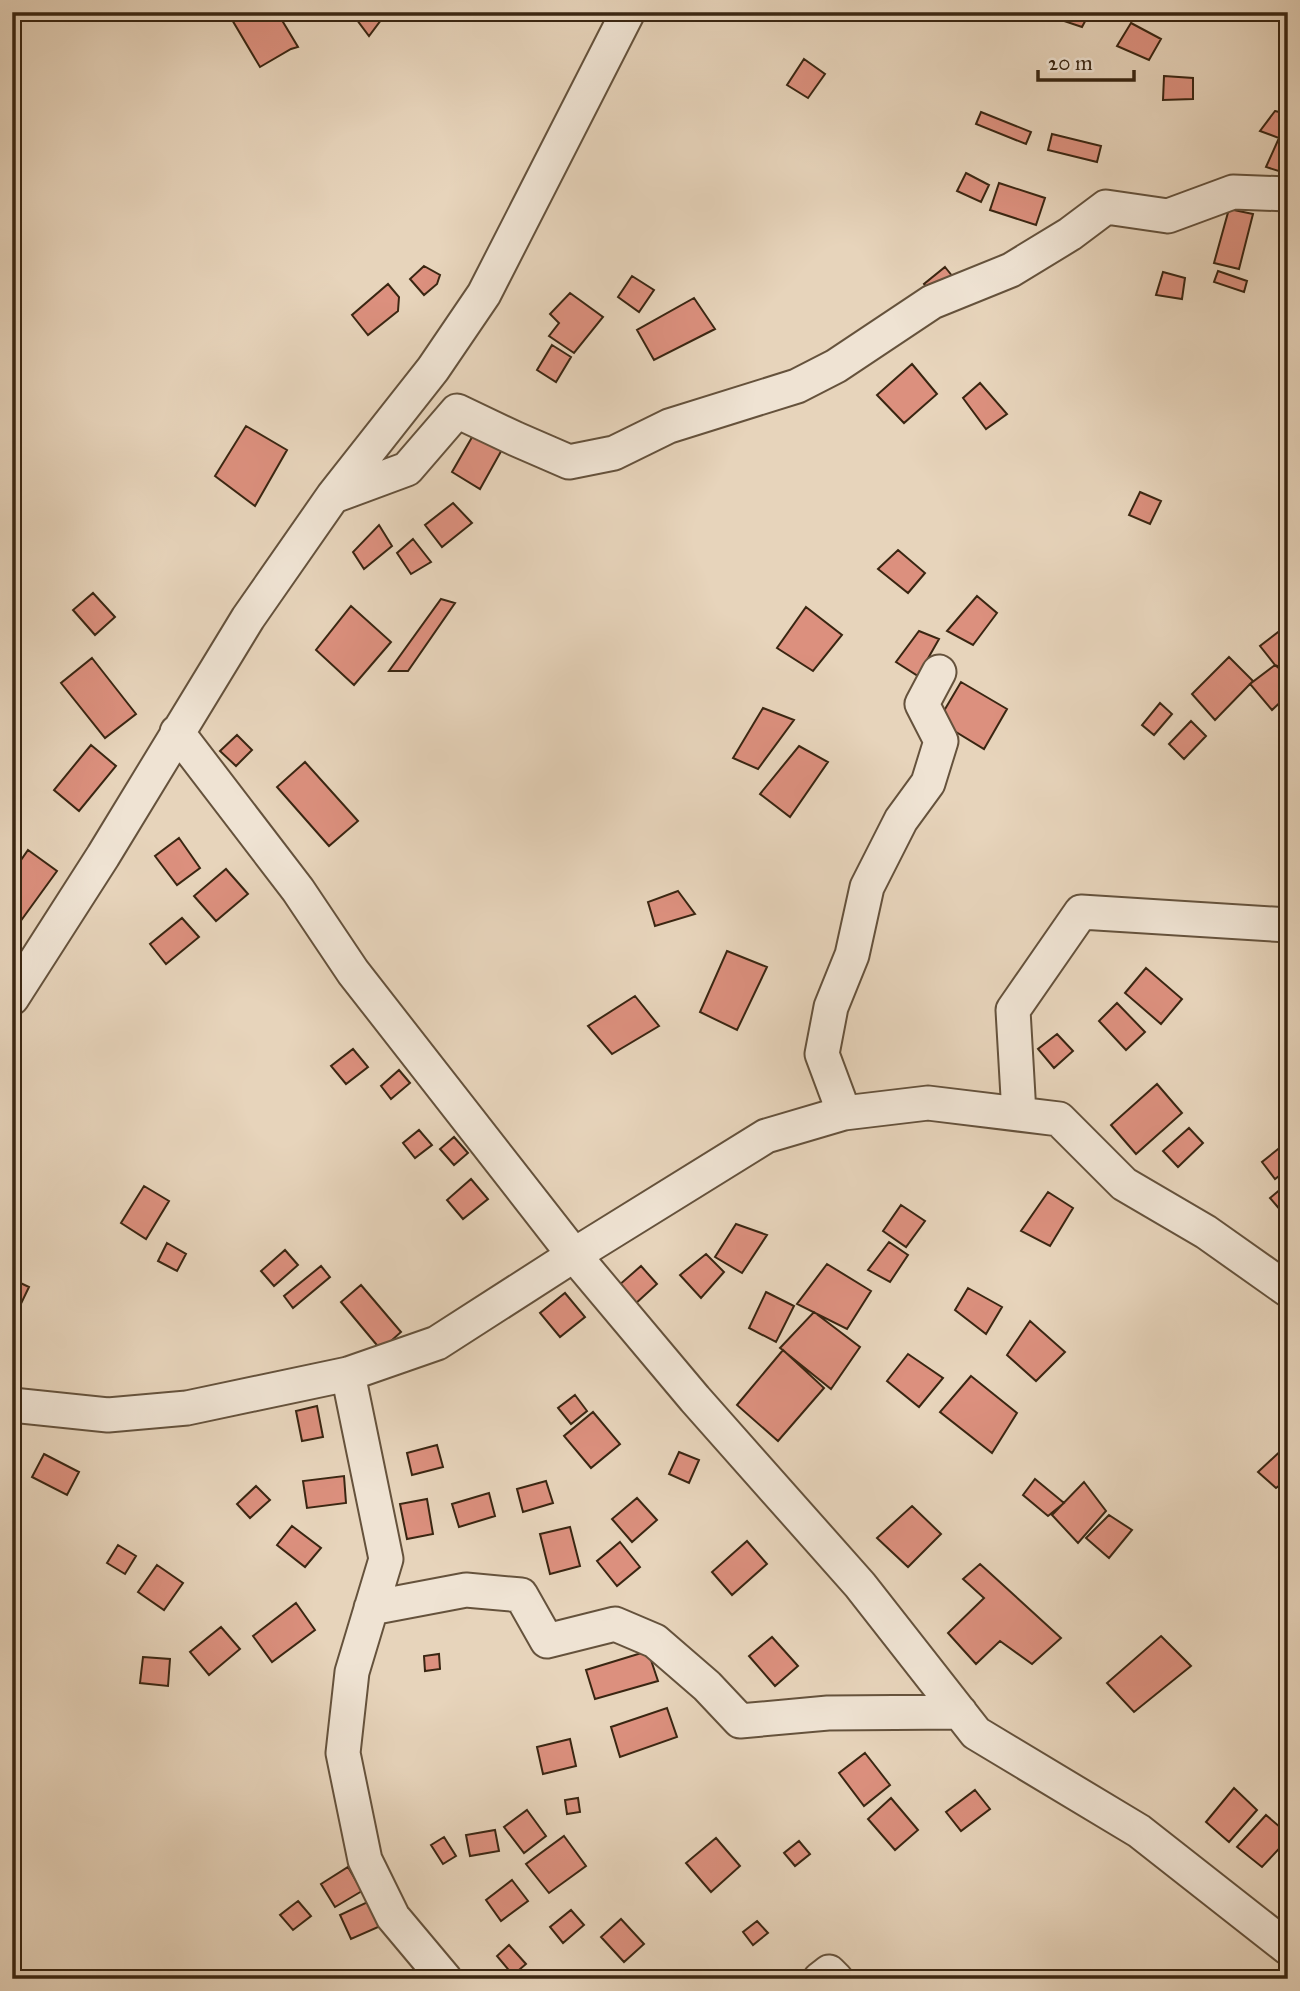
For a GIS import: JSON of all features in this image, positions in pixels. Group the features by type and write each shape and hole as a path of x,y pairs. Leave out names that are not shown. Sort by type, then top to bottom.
{"street":[{"path":"12,998 103,856 248,618 333,496 433,369 484,294 628,12"},
{"path":"333,496 407,469 457,411 569,462 614,453 669,426 797,386 836,366 932,302 1011,270 1070,234 1106,207 1167,216 1233,192 1288,194"},
{"path":"844,1113 822,1054 831,1007 852,955 867,887 901,820 928,783 941,741 922,704 939,672"},
{"path":"177,732 298,890 353,972 574,1255 695,1399 860,1585 976,1733 1139,1831 1288,1948"},
{"path":"1019,1114 1013,1010 1081,912 1288,925"},
{"path":"12,1405 107,1415 187,1408 348,1374 437,1343 766,1136 844,1113 928,1103 1059,1119 1124,1184 1206,1232 1288,1290"},
{"path":"348,1374 386,1559 352,1672 342,1753 365,1860 393,1917 446,1979"},
{"path":"371,1608 466,1590 521,1595 547,1642 615,1624 655,1641 706,1686 740,1721 828,1713 960,1712"},
{"path":"820,1979 829,1972 836,1979"}],"building":[{"path":"241,12 277,12 298,47 260,67 231,18"},
{"path":"351,12 387,12 369,36"},
{"path":"1051,12 1090,12 1082,27 1049,16"},
{"path":"1261,12 1288,12 1288,24 1261,13"},
{"path":"1131,23 1161,39 1149,60 1117,46"},
{"path":"804,59 825,74 808,98 787,85"},
{"path":"1164,76 1193,78 1193,99 1163,100"},
{"path":"1275,111 1288,114 1288,174 1266,167 1279,138 1260,131"},
{"path":"981,112 1031,132 1026,144 976,124"},
{"path":"1052,134 1101,146 1097,162 1048,150"},
{"path":"966,173 989,185 981,202 957,191"},
{"path":"999,183 1045,198 1036,225 990,210"},
{"path":"1229,209 1253,214 1239,269 1214,263"},
{"path":"424,266 440,275 437,284 424,295 410,279"},
{"path":"945,267 953,277 932,294 924,284"},
{"path":"1218,271 1247,281 1244,292 1214,282"},
{"path":"1163,272 1185,278 1182,299 1156,295"},
{"path":"632,276 654,290 639,312 618,297"},
{"path":"388,284 399,297 398,311 368,335 352,315"},
{"path":"570,293 603,317 574,353 549,336 559,323 550,314"},
{"path":"694,298 715,329 654,360 637,330"},
{"path":"552,345 571,357 556,382 537,370"},
{"path":"912,364 937,394 904,423 877,395"},
{"path":"980,383 1007,414 986,429 963,398"},
{"path":"246,426 287,450 255,506 215,476"},
{"path":"475,432 504,446 480,489 452,472"},
{"path":"1140,492 1161,501 1150,524 1129,515"},
{"path":"453,503 472,523 442,547 425,525"},
{"path":"379,525 392,546 364,569 353,552"},
{"path":"413,539 431,562 411,574 397,553"},
{"path":"898,550 925,573 908,593 878,569"},
{"path":"93,593 115,617 95,635 73,610"},
{"path":"977,596 997,613 973,645 947,631"},
{"path":"441,599 455,603 408,671 389,671"},
{"path":"351,606 391,642 354,685 316,650"},
{"path":"806,607 842,635 813,671 777,648"},
{"path":"1286,626 1288,664 1282,668 1275,665 1260,646"},
{"path":"919,631 939,639 918,676 896,662"},
{"path":"1229,657 1253,681 1215,720 1192,694"},
{"path":"92,658 136,714 105,738 61,683"},
{"path":"1275,665 1288,676 1288,695 1272,710 1250,684"},
{"path":"961,682 1007,709 984,749 938,721"},
{"path":"1160,703 1172,714 1154,735 1142,725"},
{"path":"763,708 794,720 758,769 733,758"},
{"path":"1191,721 1206,736 1184,759 1169,744"},
{"path":"237,735 252,750 236,766 220,751"},
{"path":"91,745 116,766 79,811 54,790"},
{"path":"799,746 828,762 790,817 760,794"},
{"path":"305,762 358,821 329,846 277,787"},
{"path":"179,838 200,868 177,885 155,856"},
{"path":"28,850 57,871 12,933 12,873"},
{"path":"226,869 248,894 216,921 194,896"},
{"path":"678,891 695,914 655,926 648,902"},
{"path":"182,918 199,937 166,964 150,944"},
{"path":"727,951 767,967 737,1030 700,1012"},
{"path":"1146,968 1182,999 1161,1024 1125,993"},
{"path":"635,996 659,1026 612,1054 588,1026"},
{"path":"1117,1003 1145,1032 1126,1050 1099,1021"},
{"path":"1057,1034 1073,1051 1054,1068 1038,1049"},
{"path":"353,1049 368,1067 346,1084 331,1066"},
{"path":"399,1070 410,1083 391,1099 381,1086"},
{"path":"1157,1084 1182,1113 1136,1154 1111,1125"},
{"path":"1189,1128 1203,1143 1178,1167 1163,1151"},
{"path":"419,1130 432,1145 415,1158 403,1143"},
{"path":"454,1137 468,1153 454,1165 440,1149"},
{"path":"1288,1141 1288,1169 1275,1179 1262,1162"},
{"path":"471,1179 488,1199 463,1219 447,1200"},
{"path":"1288,1183 1288,1207 1282,1212 1270,1198"},
{"path":"144,1186 169,1201 146,1239 121,1223"},
{"path":"1048,1192 1073,1208 1050,1246 1021,1231"},
{"path":"901,1205 925,1221 906,1247 883,1231"},
{"path":"736,1224 767,1235 742,1273 715,1257"},
{"path":"889,1242 908,1255 890,1282 868,1270"},
{"path":"167,1243 186,1254 177,1271 158,1261"},
{"path":"285,1250 298,1265 274,1286 261,1271"},
{"path":"706,1254 724,1272 701,1298 680,1275"},
{"path":"827,1264 871,1291 847,1329 797,1304"},
{"path":"321,1266 330,1277 293,1308 284,1296"},
{"path":"641,1266 657,1284 634,1305 618,1286"},
{"path":"12,1279 29,1287 17,1312 12,1310"},
{"path":"361,1285 401,1332 381,1350 341,1302"},
{"path":"968,1288 1002,1307 986,1334 955,1310"},
{"path":"766,1292 794,1306 776,1342 749,1328"},
{"path":"565,1293 585,1317 560,1337 540,1313"},
{"path":"814,1312 860,1347 831,1389 780,1348"},
{"path":"1030,1321 1065,1352 1036,1381 1007,1355"},
{"path":"783,1350 824,1388 778,1441 737,1405"},
{"path":"908,1354 943,1378 919,1407 887,1381"},
{"path":"971,1376 1017,1413 992,1453 940,1412"},
{"path":"575,1395 587,1411 571,1424 558,1408"},
{"path":"317,1406 323,1437 302,1441 296,1411"},
{"path":"593,1412 620,1444 591,1468 564,1436"},
{"path":"1288,1444 1288,1479 1276,1488 1258,1472"},
{"path":"437,1445 443,1467 412,1475 407,1453"},
{"path":"679,1452 699,1460 689,1483 669,1474"},
{"path":"44,1454 79,1472 67,1495 32,1477"},
{"path":"344,1476 346,1503 307,1508 303,1481"},
{"path":"1035,1479 1064,1503 1048,1516 1023,1495"},
{"path":"546,1481 553,1503 523,1512 517,1489"},
{"path":"1084,1482 1106,1511 1078,1543 1052,1515"},
{"path":"256,1486 270,1500 250,1518 237,1504"},
{"path":"489,1493 495,1516 459,1527 452,1504"},
{"path":"637,1498 657,1520 632,1542 612,1519"},
{"path":"427,1499 433,1534 407,1539 400,1504"},
{"path":"912,1506 941,1534 908,1567 877,1538"},
{"path":"1109,1515 1132,1530 1109,1558 1086,1538"},
{"path":"292,1526 321,1548 305,1567 277,1545"},
{"path":"570,1527 580,1566 550,1574 540,1534"},
{"path":"747,1541 767,1564 732,1595 712,1572"},
{"path":"620,1542 640,1567 617,1586 597,1561"},
{"path":"118,1545 136,1556 125,1574 107,1563"},
{"path":"980,1564 1061,1638 1032,1664 1000,1641 976,1664 948,1633 984,1598 963,1579"},
{"path":"157,1565 183,1583 164,1610 138,1592"},
{"path":"296,1603 315,1630 272,1662 253,1636"},
{"path":"221,1627 240,1649 209,1675 190,1652"},
{"path":"1161,1636 1191,1666 1134,1712 1107,1683"},
{"path":"772,1637 798,1666 775,1686 749,1656"},
{"path":"648,1651 658,1681 595,1699 586,1670"},
{"path":"439,1654 440,1669 425,1671 424,1656"},
{"path":"143,1657 170,1659 168,1686 140,1683"},
{"path":"667,1708 677,1737 620,1757 611,1727"},
{"path":"570,1739 576,1766 543,1774 537,1747"},
{"path":"865,1753 890,1785 864,1806 839,1773"},
{"path":"1234,1788 1257,1810 1229,1842 1206,1822"},
{"path":"975,1790 990,1809 961,1831 946,1812"},
{"path":"578,1798 580,1812 567,1814 565,1800"},
{"path":"891,1798 918,1830 895,1850 868,1819"},
{"path":"527,1810 546,1836 524,1853 504,1827"},
{"path":"1266,1815 1288,1834 1288,1839 1262,1867 1237,1847"},
{"path":"495,1830 499,1851 470,1856 466,1835"},
{"path":"564,1836 586,1866 549,1893 526,1864"},
{"path":"444,1837 456,1856 443,1864 431,1845"},
{"path":"716,1838 740,1866 711,1892 686,1863"},
{"path":"799,1841 810,1854 795,1866 784,1853"},
{"path":"348,1867 362,1891 335,1907 321,1884"},
{"path":"512,1880 528,1901 501,1921 486,1900"},
{"path":"374,1899 385,1924 351,1939 340,1915"},
{"path":"298,1901 311,1916 293,1930 280,1915"},
{"path":"571,1910 584,1925 563,1943 550,1927"},
{"path":"621,1919 644,1944 624,1962 601,1937"},
{"path":"757,1921 768,1933 753,1945 743,1932"},
{"path":"509,1945 526,1964 513,1975 497,1956"}]}
